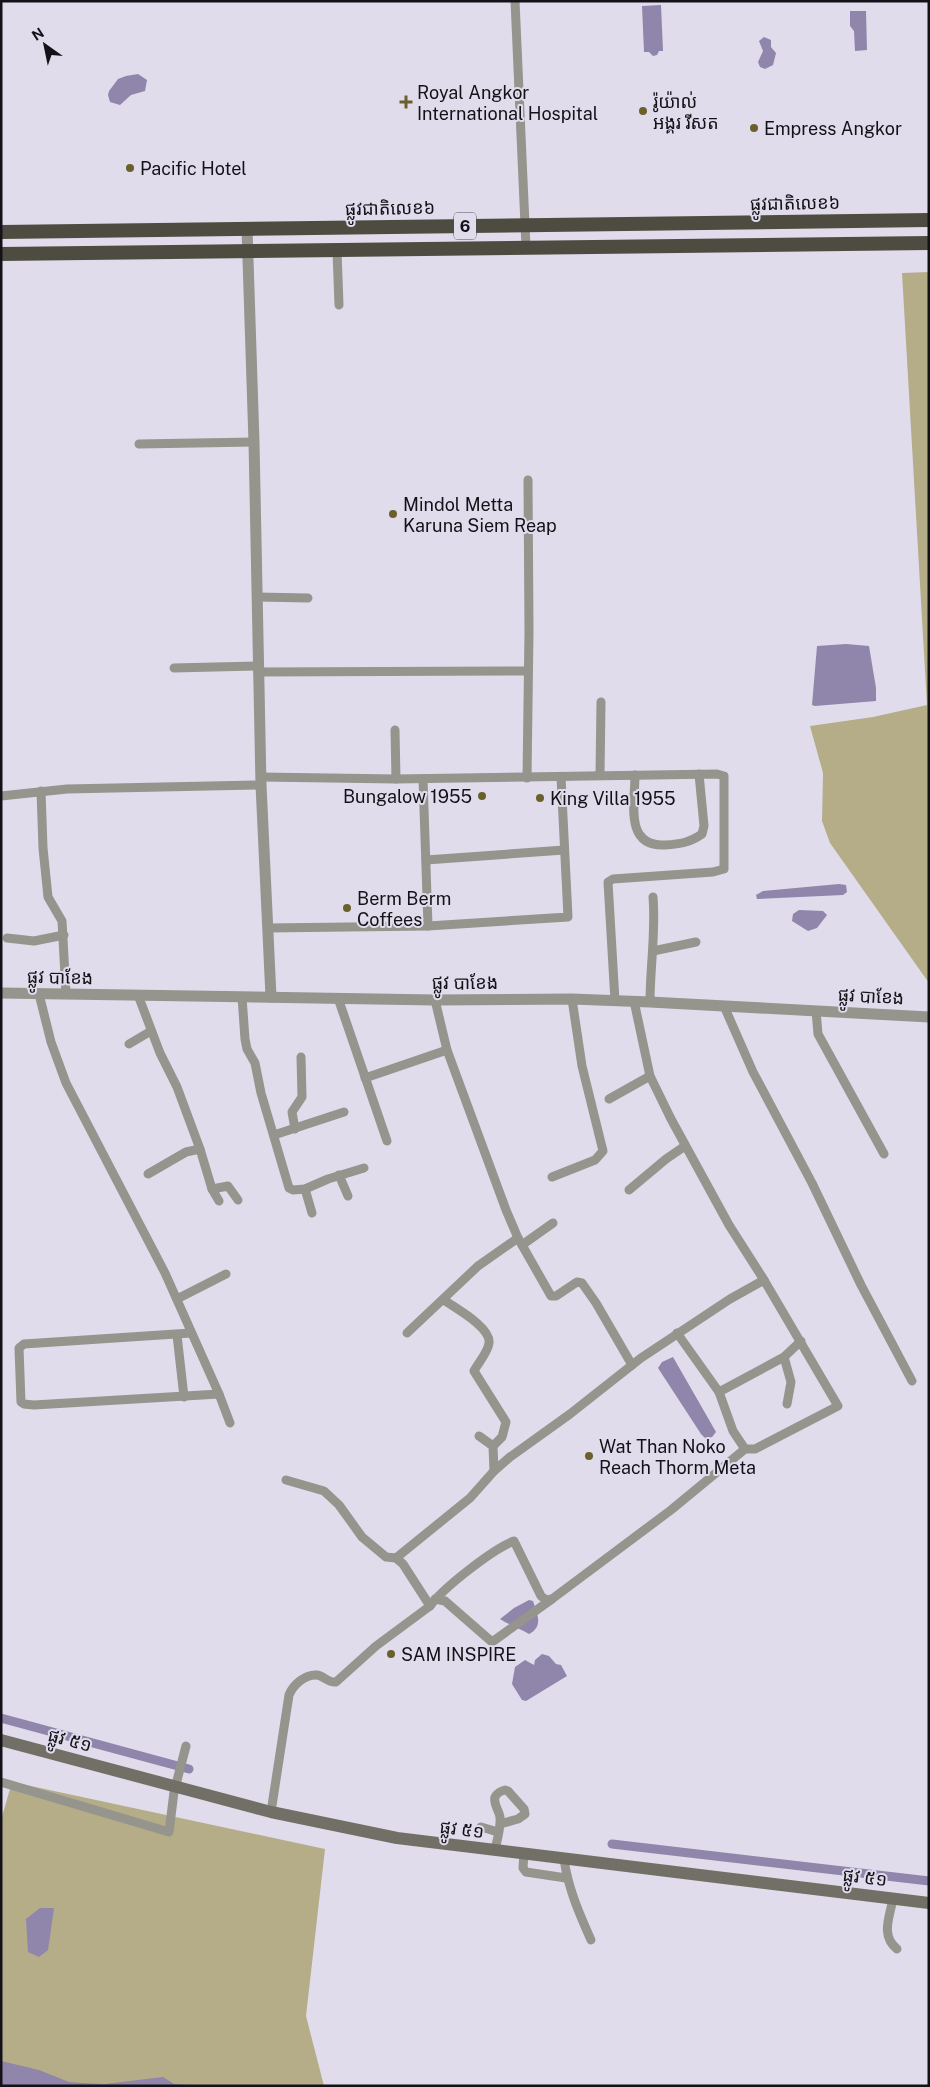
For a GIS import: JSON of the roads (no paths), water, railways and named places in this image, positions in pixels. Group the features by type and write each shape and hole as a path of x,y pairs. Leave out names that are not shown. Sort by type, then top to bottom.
{"highway":[{"name":"ផ្លូវជាតិលេខ៦","path":"1,232 929,220"},
{"name":"6","path":"1,254 929,243"}],"main road":[{"name":"ផ្លូវ ៥១","path":"1,1740 175,1790 271,1812 397,1838 495,1850 524,1861 565,1869 891,1907 929,1903"}],"street":[{"path":"515,1 526,247"},
{"path":"246,229 254,442 261,781 271,997"},
{"path":"337,251 339,305"},
{"path":"139,444 254,442"},
{"path":"527,778 529,632 528,480"},
{"path":"256,597 308,598"},
{"path":"174,668 527,671"},
{"path":"600,775 601,702"},
{"path":"395,730 396,779"},
{"path":"635,775 636,830 643,840 652,845 660,846 687,843 702,834 704,826 700,774"},
{"path":"1,796 41,791 261,781 527,778 600,775 717,774 724,776 724,869 713,872 609,881 607,885 615,1001"},
{"path":"268,928 428,926 568,917 561,777"},
{"path":"423,779 428,926"},
{"path":"41,791 43,848 48,897 62,921 66,994"},
{"path":"426,860 564,850"},
{"path":"650,1002 650,975 654,934 653,897"},
{"path":"7,938 34,941 64,935"},
{"path":"653,951 696,942"},
{"name":"ផ្លូវ បាខែង","path":"1,993 435,1000 572,999 929,1017"},
{"path":"39,994 51,1042 66,1083 177,1299 220,1394 230,1423"},
{"path":"138,995 151,1031 177,1088 200,1149 212,1188 219,1201"},
{"path":"242,997 247,1049 255,1063 261,1093 289,1188 293,1190 305,1189 364,1168"},
{"path":"338,998 387,1141"},
{"path":"552,1177 595,1160 603,1151 582,1066 572,999"},
{"path":"435,1000 447,1050 506,1210 520,1242 551,1296 556,1296 577,1282 582,1283 596,1303 632,1365"},
{"path":"432,1603 445,1601 492,1642 671,1510 745,1449 756,1449 838,1406 801,1341 729,1225 685,1146 650,1076 634,1001"},
{"path":"724,1006 757,1080 812,1182 861,1285 912,1381"},
{"path":"816,1011 818,1034 884,1154"},
{"path":"129,1044 151,1031"},
{"path":"365,1078 447,1050"},
{"path":"295,1129 292,1112 302,1097 301,1057"},
{"path":"609,1099 650,1076"},
{"path":"274,1135 344,1112"},
{"path":"630,1190 666,1159 685,1146"},
{"path":"148,1174 186,1152 200,1149"},
{"path":"340,1175 348,1196"},
{"path":"212,1188 228,1186 238,1200"},
{"path":"305,1189 312,1213"},
{"path":"407,1333 478,1266 553,1223"},
{"path":"177,1299 226,1274"},
{"path":"396,1558 470,1498 494,1470 632,1365 677,1334 764,1280"},
{"path":"444,1300 473,1320 485,1330 489,1337 490,1341 487,1351 474,1371 503,1413 506,1422 502,1437 493,1446 494,1470"},
{"path":"191,1333 21,1345 19,1348 18,1364 21,1402 34,1405 184,1398 220,1394"},
{"path":"677,1334 719,1392 733,1431 745,1449"},
{"path":"177,1335 184,1398"},
{"path":"719,1392 784,1357 801,1341"},
{"path":"784,1357 791,1382 786,1404"},
{"path":"479,1436 493,1446"},
{"path":"286,1480 324,1491 329,1495 339,1504 362,1537 386,1557 396,1558 403,1564 432,1603"},
{"path":"271,1812 289,1695 292,1688 303,1679 317,1676 330,1682 336,1682 376,1646 432,1603 457,1580 514,1541 541,1596 546,1600 552,1599"},
{"path":"1,1782 169,1832 175,1790 186,1746"},
{"path":"481,1827 499,1828 495,1850"},
{"path":"524,1861 529,1873 565,1869 577,1910 592,1940"},
{"path":"891,1907 886,1929 889,1942 897,1949"}],"waterway":[{"path":"1,1718 189,1769"},
{"path":"612,1844 929,1881"}],"place":[{"name":"Royal Angkor International Hospital","path":"406,102"},
{"name":"រ៉ូយ៉ាល់ អង្គរ រីសត","path":"643,111"},
{"name":"Empress Angkor","path":"754,128"},
{"name":"Pacific Hotel","path":"130,168"},
{"name":"Mindol Metta Karuna Siem Reap","path":"393,514"},
{"name":"Bungalow 1955","path":"482,796"},
{"name":"King Villa 1955","path":"540,798"},
{"name":"Berm Berm Coffees","path":"347,908"},
{"name":"Wat Than Noko Reach Thorm Meta","path":"589,1456"},
{"name":"SAM INSPIRE","path":"391,1654"}]}
